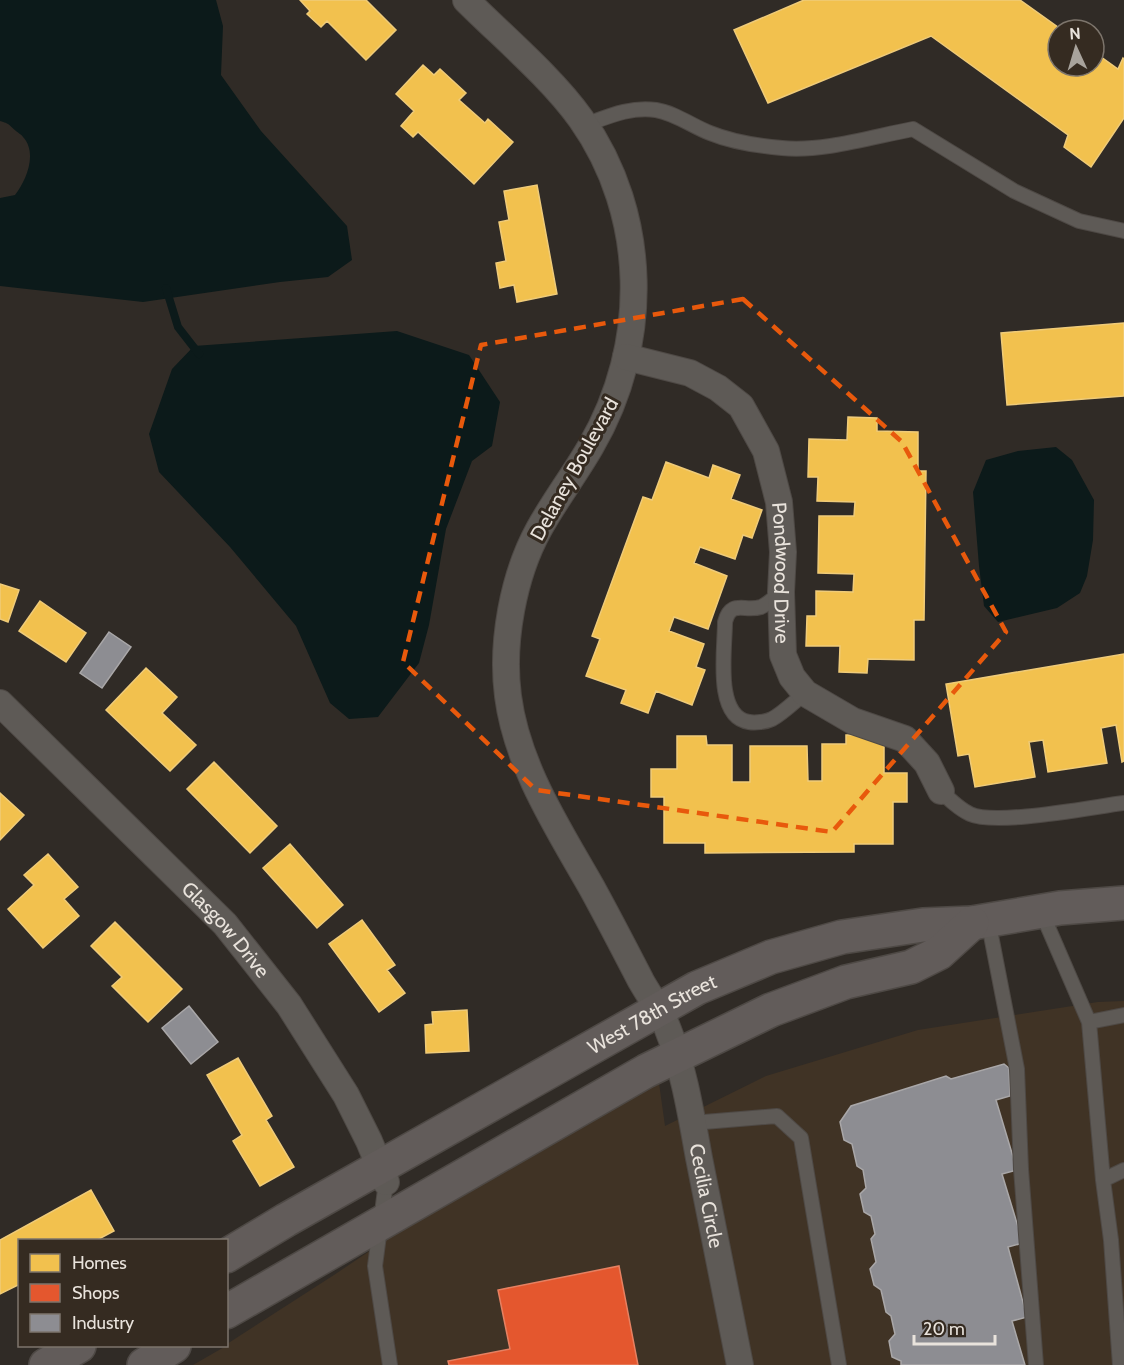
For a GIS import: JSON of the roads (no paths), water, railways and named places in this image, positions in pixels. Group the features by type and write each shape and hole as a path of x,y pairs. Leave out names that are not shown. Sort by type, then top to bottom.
{"street":[{"name":"Delaney Boulevard","path":"466,0 545,78 585,125 607,161 627,221 634,262 632,315 626,357 614,402 593,443 538,531 517,583 507,640 508,697 522,752 545,806 668,1031"},
{"name":"Pondwood Drive","path":"626,357 663,364 690,373 718,388 741,406 766,451 779,502 783,552 781,592 783,655 792,677 805,693 853,721 905,739 927,763 941,791"},
{"name":"Glasgow Drive","path":"6,709 225,924 289,1005 346,1095 383,1175"},
{"name":"West 78th Street","path":"228,1311 646,1071 668,1031 697,988 771,957 842,937 923,925 980,921 1041,911 1124,903"},
{"name":"West 78th Street","path":"228,1255 286,1220 383,1175 668,1031 771,1011 846,982 911,967 939,953 980,921"},
{"name":"Cecilia Circle","path":"668,1031 683,1076 740,1365"},
{"path":"46,1365 77,1347"},
{"path":"144,1365 172,1347"}],"lane":[{"path":"585,125 614,114 657,110 678,117 712,134 738,141 782,148 808,149 913,129 1014,191 1079,221 1124,231"},
{"path":"781,592 762,606 735,608 728,614 725,622 724,687 727,704 734,716 742,721 753,723 771,719 805,693"},
{"path":"941,791 958,807 971,815 984,818 1030,816 1124,803"},
{"path":"1041,911 1089,1022 1102,1180 1111,1240 1120,1365"},
{"path":"980,921 1017,1069 1021,1169 1036,1365"},
{"path":"1089,1022 1124,1015"},
{"path":"692,1123 777,1116 801,1138 839,1365"},
{"path":"1102,1180 1124,1170"},
{"path":"383,1175 381,1223 375,1266 390,1365"}],"waterway":[{"path":"166,288 178,327 199,354"}]}
